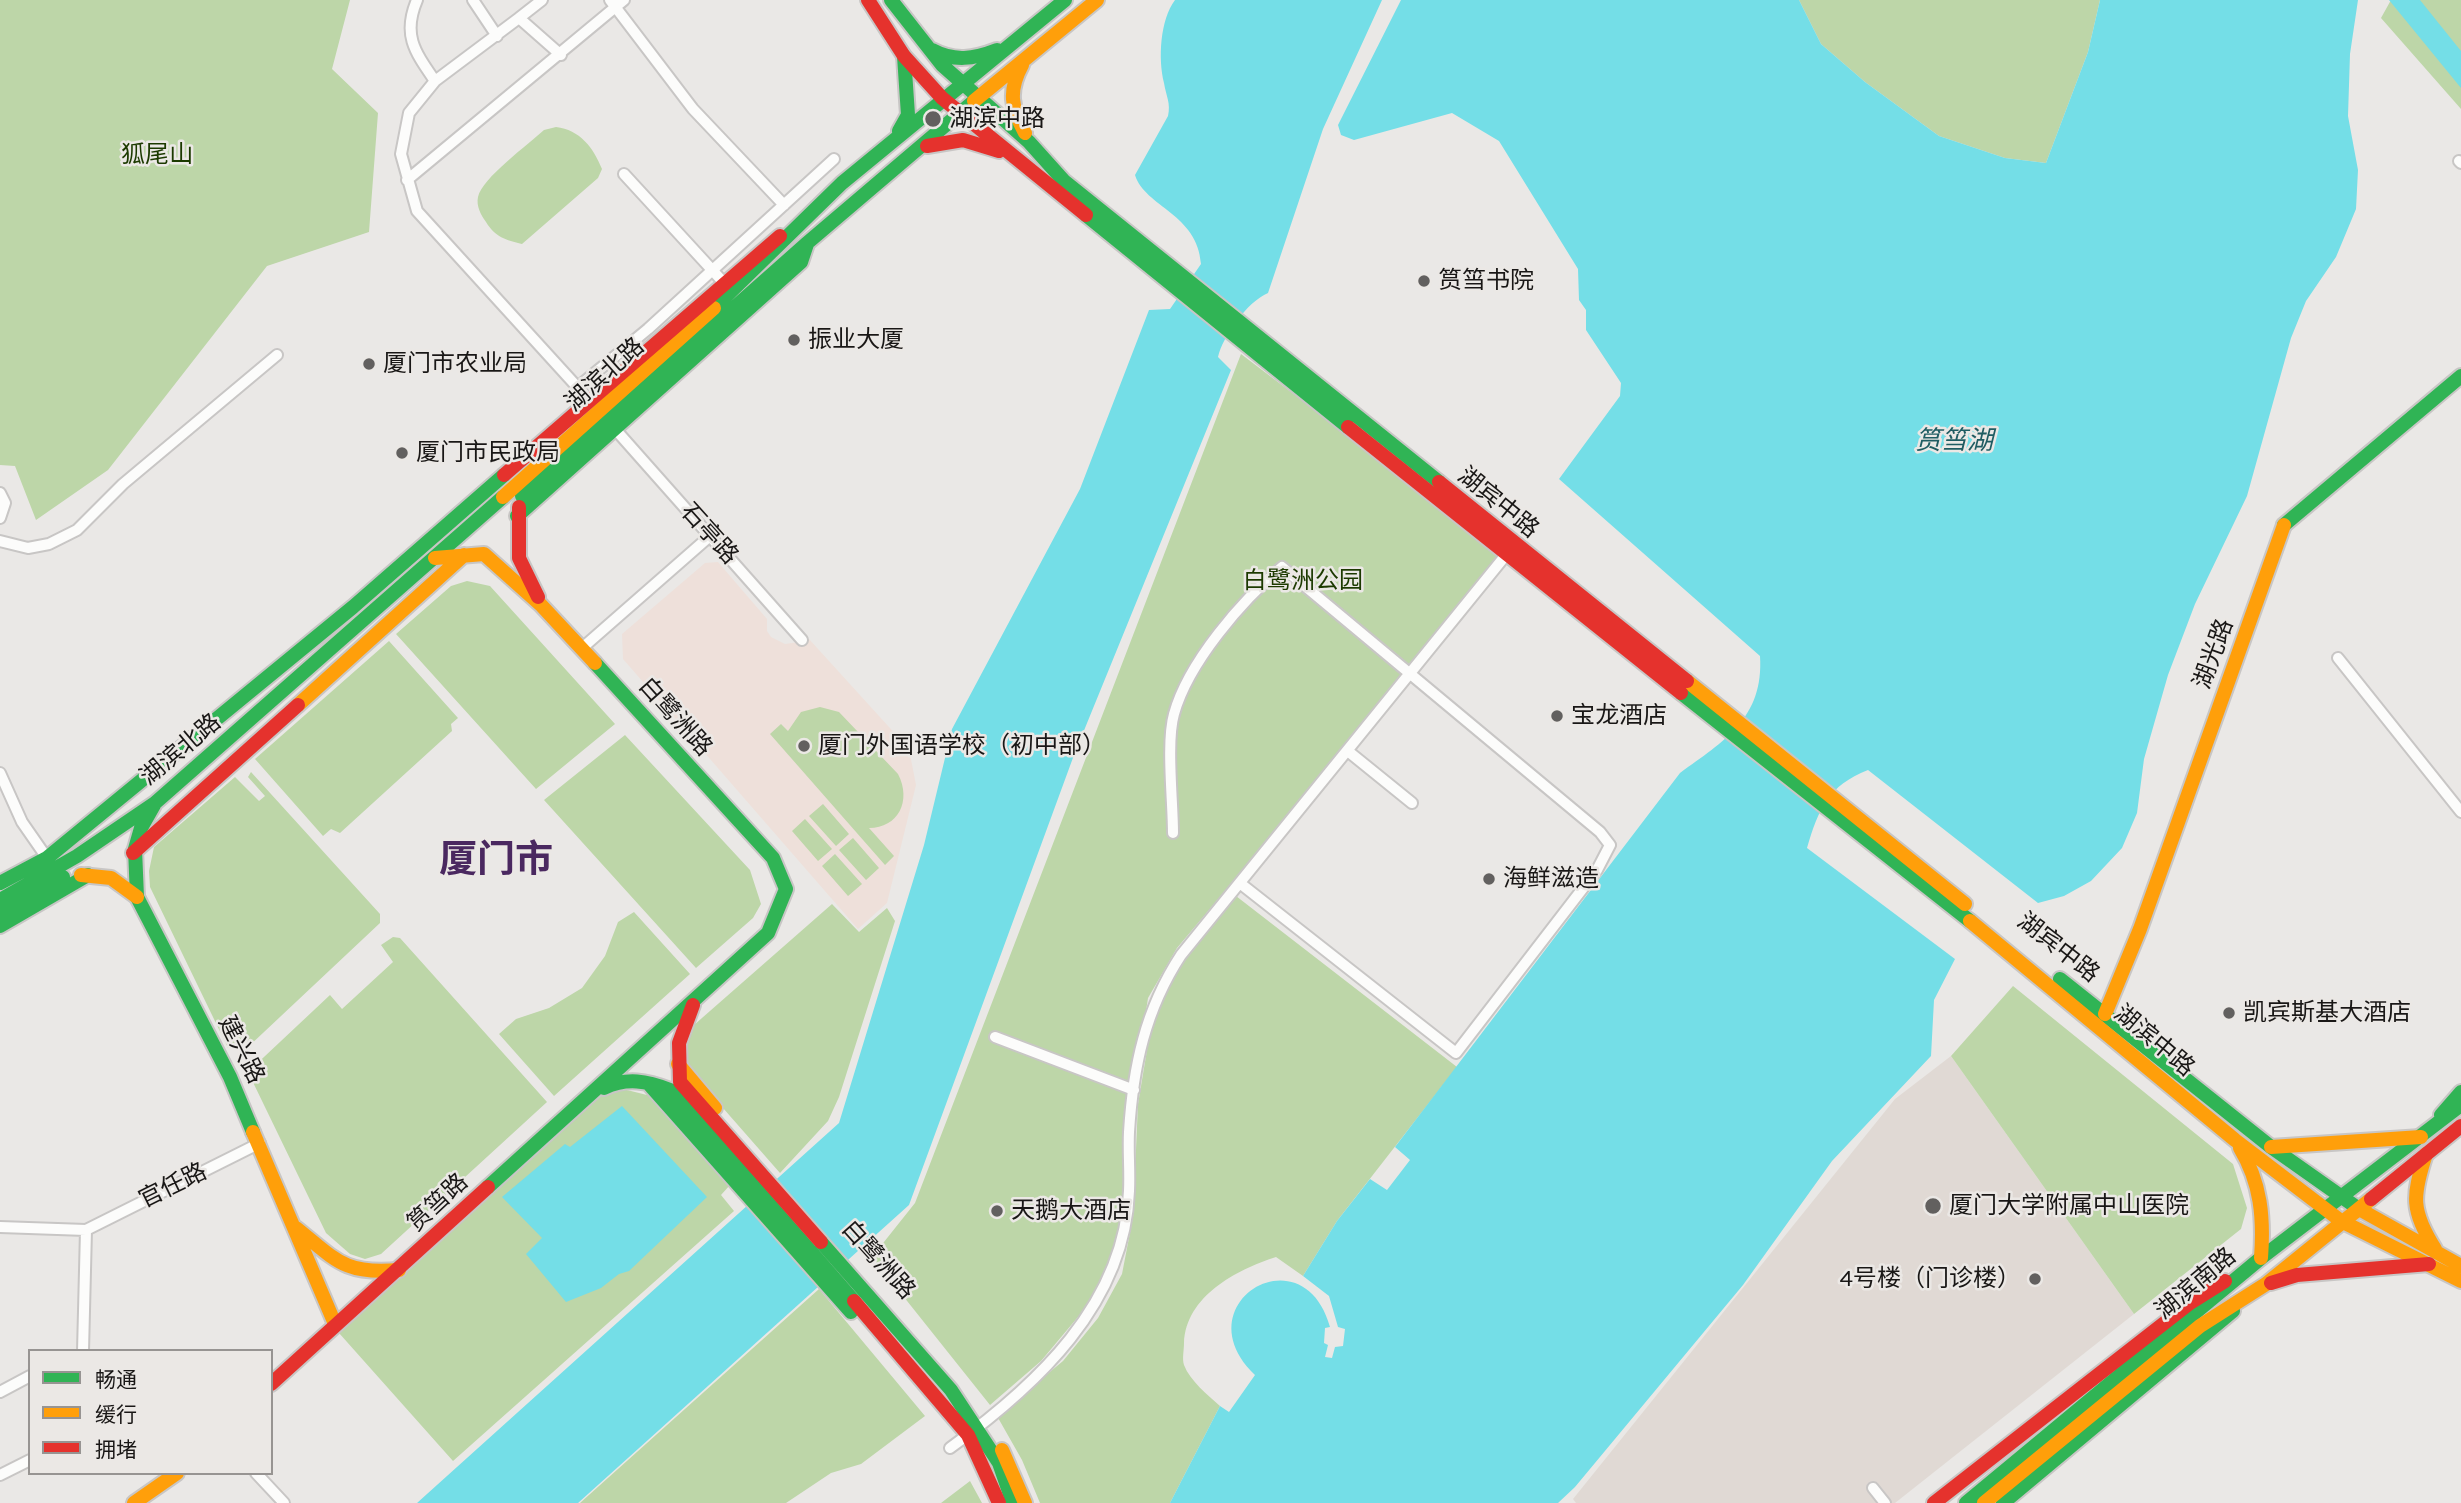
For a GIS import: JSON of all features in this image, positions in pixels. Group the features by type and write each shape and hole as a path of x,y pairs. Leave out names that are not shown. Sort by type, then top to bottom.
{"main road":[{"path":"868,0 904,56 942,98 1178,284"},
{"path":"891,0 962,84 1030,142 1064,181 1178,284"},
{"name":"湖滨北路","path":"522,496 977,97 1097,0"},
{"name":"湖滨北路","path":"0,900 77,856 155,803 435,558 739,286 842,183 1060,3"},
{"path":"928,47 945,59 967,59 1009,45"},
{"path":"897,136 908,114 904,56"},
{"path":"1027,57 1012,83 1009,99 1030,142"},
{"path":"918,150 941,141 970,138 1017,159"},
{"path":"0,883 47,858 353,607 842,183"},
{"path":"517,516 801,262 807,244"},
{"name":"湖宾中路","path":"1178,284 1723,721 2105,1014 2271,1147 2338,1197 2435,1259 2461,1266"},
{"name":"湖光路","path":"2105,1014 2140,929 2286,521 2461,376"},
{"name":"白鹭洲路","path":"522,496 517,516 519,558 541,605"},
{"path":"133,853 465,554"},
{"name":"白鹭洲路","path":"435,558 484,554 541,605 773,858 786,888 768,933 635,1053"},
{"name":"建兴路","path":"155,803 139,829 133,853 136,897 230,1077 335,1324"},
{"name":"湖滨中路","path":"1834,808 2043,978 2235,1140 2341,1221 2435,1259 2461,1281"},
{"path":"0,926 88,875"},
{"name":"建兴路","path":"0,913 63,877 88,875 111,878 136,897"},
{"name":"白鹭洲路","path":"701,992 683,1021 675,1061 680,1082 761,1186 839,1275 950,1390 973,1430 999,1463 1013,1503"},
{"name":"筼筜路","path":"273,1382 635,1053"},
{"name":"白鹭洲路","path":"579,1104 614,1081 646,1080 670,1090 761,1186 839,1275 930,1396 1010,1464 1025,1503"},
{"path":"2271,1147 2323,1141 2421,1137 2461,1092"},
{"name":"湖滨南路","path":"1966,1503 2261,1258 2461,1105"},
{"name":"湖滨南路","path":"1984,1503 2200,1326 2266,1284 2461,1126"},
{"path":"2003,1503 2266,1284 2297,1275 2435,1259 2412,1204 2426,1154 2461,1133"},
{"path":"1934,1503 2190,1303 2261,1258 2264,1209 2248,1160 2235,1140"},
{"name":"建兴路","path":"295,1227 346,1268 376,1272 399,1270"},
{"name":"白鹭洲路","path":"973,1430 996,1503"},
{"path":"134,1503 174,1475"}],"street":[{"path":"417,0 409,28 413,46 435,81"},
{"path":"473,0 497,36"},
{"path":"542,0 435,81 409,113 401,154 417,211 590,401"},
{"path":"407,180 561,54 617,2 694,109 784,205"},
{"path":"519,18 561,54"},
{"path":"578,387 834,159"},
{"path":"624,174 725,284"},
{"path":"0,541 28,548 48,544 77,530 124,484 277,355"},
{"name":"石亭路","path":"615,429 802,640"},
{"path":"0,494 5,503 0,518"},
{"path":"581,649 710,536"},
{"path":"950,1448 1070,1342 1111,1274 1120,1248 1129,1192 1129,1132 1133,1090 1152,1006 1181,955 1349,752 1510,550"},
{"path":"1173,833 1173,715 1196,669 1225,627 1261,584 1282,567 1600,832 1610,845 1597,870 1456,1053 1241,884"},
{"path":"2338,658 2461,812"},
{"path":"1349,752 1412,803"},
{"path":"0,773 23,822 47,858"},
{"path":"995,1037 1133,1090"},
{"name":"官任路","path":"0,1227 86,1230 260,1143"},
{"path":"81,1349 86,1230"},
{"path":"0,1392 28,1377"},
{"path":"0,1475 28,1461"},
{"path":"258,1475 284,1503"},
{"path":"1873,1488 1885,1503"}],"shaded area":[{"name":"厦门外国语学校（初中部）","path":"718,562 767,619 767,631 771,637 785,644 799,642 802,645 809,639 909,749 916,785 887,903 858,929 623,659 622,634 705,563"},
{"name":"厦门大学附属中山医院","path":"1951,1056 2134,1314 1895,1503 1576,1503 1573,1499 1895,1099"}],"green space":[{"name":"狐尾山","path":"0,0 350,0 332,69 378,113 369,232 267,266 108,470 36,520 15,466 0,465"},
{"path":"1799,0 2100,0 2088,52 2046,163 2005,158 1939,136 1865,82 1821,44"},
{"path":"2391,0 2461,0 2461,109 2381,18"},
{"path":"556,127 579,136 590,147 602,169 598,178 522,244 501,237 489,227 479,210 478,197 481,189 497,171 544,130"},
{"name":"白鹭洲公园","path":"1241,354 1507,556 1177,948 1148,998 1136,1077 1125,1111 1129,1192 1120,1248 1083,1311 1041,1361 990,1405 872,1257 915,1203"},
{"path":"467,581 490,586 615,724 536,789 396,634 451,586"},
{"path":"389,641 458,718 451,724 452,731 340,833 331,829 323,836 255,759"},
{"path":"820,707 839,712 898,774 903,794 900,811 888,823 869,828 894,856 885,865 770,734 781,724 788,731 801,712"},
{"path":"625,735 750,870 761,904 753,918 696,968 544,800"},
{"path":"251,772 380,914 380,923 247,1048 228,1048 150,887 149,871 154,847 235,777 259,801 265,796 248,777"},
{"path":"823,804 849,834 836,846 809,816"},
{"path":"805,819 832,849 818,861 792,831"},
{"path":"853,838 879,868 866,880 839,850"},
{"path":"835,854 862,884 848,896 822,866"},
{"path":"1236,896 1457,1067 1337,1221 1303,1276 1276,1257 1245,1269 1216,1287 1194,1312 1187,1326 1184,1365 1195,1382 1220,1406 1170,1503 1040,1503 1022,1460 997,1416 1063,1361 1098,1318 1122,1274 1133,1217 1138,1104 1152,1020 1183,959"},
{"path":"832,904 859,932 887,908 895,921 839,1097 828,1121 780,1173 687,1067 685,1045 694,1025"},
{"path":"634,912 690,974 554,1096 499,1034 516,1019 549,1008 582,988 605,956 618,922"},
{"path":"393,937 400,938 547,1102 381,1254 365,1259 350,1254 326,1233 248,1072 330,995 342,1009 393,962 381,945"},
{"path":"2013,986 2233,1164 2247,1208 2241,1229 2134,1314 1951,1056"},
{"path":"623,1089 651,1096 730,1185 721,1195 734,1211 453,1461 339,1333 585,1106 611,1090"},
{"path":"819,1289 925,1416 861,1464 831,1473 786,1503 580,1503"},
{"path":"970,1481 982,1503 941,1503"}],"water":[{"path":"1175,0 1382,0 1323,129 1268,293 1244,312 1230,330 1221,349 1218,357 1231,370 1074,755 909,1205 578,1503 417,1503 839,1123 924,845 952,729 1080,489 1149,310 1170,309 1201,264 1198,247 1191,234 1149,195 1135,175 1168,116 1169,103 1162,73 1161,51 1166,18"},
{"name":"筼筜湖","path":"1401,0 1799,0 1821,44 1865,82 1939,136 2005,158 2046,163 2088,52 2100,0 2358,0 2350,54 2348,116 2358,170 2356,209 2336,257 2306,301 2291,338 2247,496 2195,604 2168,675 2144,759 2137,813 2122,848 2091,881 2064,896 2038,903 1868,770 1843,783 1827,800 1807,848 1955,959 1934,1000 1931,1056 1832,1161 1743,1285 1575,1487 1558,1503 1170,1503 1220,1406 1229,1412 1255,1375 1236,1349 1232,1324 1239,1303 1255,1288 1275,1281 1296,1284 1316,1298 1330,1327 1325,1328 1324,1343 1328,1345 1325,1357 1332,1358 1335,1347 1343,1346 1345,1329 1338,1327 1329,1296 1303,1276 1337,1221 1370,1179 1387,1190 1410,1160 1395,1147 1680,773 1712,750 1738,726 1748,712 1760,678 1760,656 1559,479 1620,396 1621,383 1586,330 1586,310 1579,300 1578,269 1499,141 1452,113 1354,140 1341,135 1338,125"},
{"path":"2389,0 2420,0 2461,51 2461,88"},
{"path":"622,1106 707,1197 629,1271 619,1274 601,1288 566,1302 526,1254 542,1238 502,1197 565,1144 570,1147"}],"traffic: fast":[{"path":"891,0 942,65 1029,142 1064,181 1439,482"},
{"path":"714,308 842,183 1065,0"},
{"path":"932,50 956,58 997,50"},
{"path":"899,131 908,115 904,56"},
{"path":"522,496 806,244 974,101"},
{"path":"1086,215 1348,427"},
{"path":"517,516 801,262 807,244"},
{"path":"2284,525 2461,376"},
{"path":"0,883 47,858 353,607 504,475"},
{"path":"0,900 77,856 155,803 503,497"},
{"path":"488,1187 768,933 786,889 773,858 595,663"},
{"path":"1681,693 1970,921"},
{"path":"154,805 141,828 135,849 137,897 230,1077 253,1132"},
{"path":"0,926 88,875"},
{"path":"0,913 63,877"},
{"path":"2060,979 2271,1147 2359,1209"},
{"path":"604,1088 621,1082 637,1082 670,1090 854,1301"},
{"path":"649,1084 851,1312"},
{"path":"2441,1115 2461,1092"},
{"path":"1966,1503 2261,1258 2461,1105"},
{"path":"821,1242 951,1390 999,1463 1013,1503"},
{"path":"2003,1503 2233,1311"}],"traffic: slow":[{"path":"974,101 1097,0"},
{"path":"1022,65 1015,83 1013,99 1025,133"},
{"path":"503,497 714,308"},
{"path":"2105,1014 2140,929 2284,525"},
{"path":"435,558 484,554 541,605 595,663"},
{"path":"298,705 464,555"},
{"path":"1687,681 1965,904"},
{"path":"81,875 111,878 137,897"},
{"path":"1970,921 2235,1140 2341,1221 2461,1281"},
{"path":"678,1064 715,1108"},
{"path":"253,1132 335,1324"},
{"path":"2271,1147 2421,1137"},
{"path":"2240,1148 2253,1174 2260,1201 2261,1258"},
{"path":"2426,1154 2418,1181 2416,1203 2422,1224 2435,1249"},
{"path":"1984,1503 2200,1326 2266,1284 2371,1199"},
{"path":"2359,1209 2461,1266"},
{"path":"296,1228 342,1263 365,1270 399,1270"},
{"path":"1002,1450 1025,1503"},
{"path":"134,1503 174,1475"}],"traffic: jam":[{"path":"868,0 904,56 942,98 1086,215"},
{"path":"927,146 963,140 999,151"},
{"path":"504,475 780,236"},
{"path":"1348,427 1681,693"},
{"path":"1439,482 1687,681"},
{"path":"519,507 519,558 538,597"},
{"path":"133,853 298,705"},
{"path":"693,1005 679,1043 680,1082 821,1242"},
{"path":"2371,1199 2461,1126"},
{"path":"273,1382 488,1187"},
{"path":"2271,1283 2297,1275 2429,1264"},
{"path":"1934,1503 2190,1303 2225,1281"},
{"path":"854,1301 968,1435 999,1503"}],"place":[{"name":"湖滨中路","path":"933,119"},
{"name":"筼筜书院","path":"1424,281"},
{"name":"振业大厦","path":"794,340"},
{"name":"厦门市农业局","path":"369,364"},
{"name":"厦门市民政局","path":"402,453"},
{"name":"宝龙酒店","path":"1557,716"},
{"name":"厦门外国语学校（初中部）","path":"804,746"},
{"name":"海鲜滋造","path":"1489,879"},
{"name":"凯宾斯基大酒店","path":"2229,1013"},
{"name":"厦门大学附属中山医院","path":"1933,1206"},
{"name":"天鹅大酒店","path":"997,1211"},
{"name":"4号楼（门诊楼）","path":"2035,1279"}],"district":[{"name":"厦门市","path":"496,861"}]}
